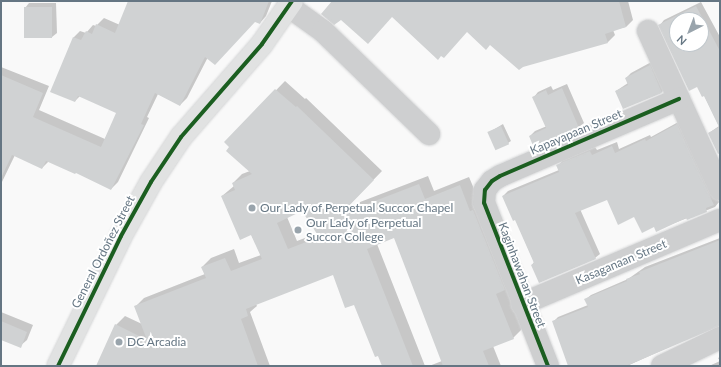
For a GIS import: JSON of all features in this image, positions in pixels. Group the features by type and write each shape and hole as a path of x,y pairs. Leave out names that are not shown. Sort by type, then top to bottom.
{"main road":[{"name":"General Ordoñez Street","path":"58,366 121,236 151,182 181,137 262,44 290,4"}],"street":[{"path":"290,4 323,31 429,134"},
{"path":"648,31 720,189"},
{"name":"Kapayapaan Street","path":"485,190 492,181 500,176 679,99"},
{"name":"Kaginhawahan Street","path":"485,190 484,203 522,304 548,366"},
{"name":"Kasaganaan Street","path":"522,304 720,220"},
{"path":"669,364 720,338"}],"building":[{"path":"128,1 269,1 260,24 255,22 215,65 205,57 180,106 155,93 141,124 144,125 111,190 76,173 75,174 46,161 42,169 12,155 1,178 1,75 43,93 33,117 101,147 116,113 78,96 75,102 50,92 73,37 81,40 86,31 92,34 96,24 115,33"},
{"path":"332,1 619,1 626,27 605,34 608,43 523,67 519,70 490,45 486,50 467,32 444,58 441,56 438,60 392,17 368,44 341,20 334,25 321,14"},
{"path":"696,6 699,12 684,12"},
{"path":"24,7 52,7 52,38 24,38"},
{"path":"669,20 669,48 658,25"},
{"path":"709,30 720,51 720,153 718,154 708,133 719,127 704,96 702,97 697,87 689,91 671,52 709,52"},
{"path":"650,65 662,93 623,109 615,91 628,85 625,78"},
{"path":"562,88 579,128 534,148 529,136 546,128 532,97 546,90 548,95"},
{"path":"275,89 296,107 297,106 374,180 341,214 419,184 425,199 460,185 470,211 473,210 505,290 496,294 514,339 483,351 489,366 443,366 394,238 367,249 413,366 382,366 378,356 375,357 354,305 345,308 333,275 246,309 248,316 241,319 258,366 96,366 115,324 147,340 134,306 206,278 201,267 225,258 231,271 262,259 251,235 240,240 221,196 235,190 232,183 252,174 226,151 229,147 224,142","holes":["302,211 319,237 288,249 277,223"]},
{"path":"677,124 714,205 706,208 707,212 687,220 686,218 656,232 654,227 642,233 634,217 618,225 607,200 575,213 596,259 539,283 531,265 534,263 515,220 513,221 502,196 559,172 556,165 590,151 592,155 612,146 615,153 645,139 646,141"},
{"path":"501,126 509,144 495,150 487,132"},
{"path":"720,240 720,326 626,366 568,366 552,321 588,307 584,299 627,281 626,279 640,274 639,272"},
{"path":"1,321 27,332 21,348 1,340"}],"cycle path":[{"path":"58,366 121,236 151,182 181,137 262,44 292,1"},
{"path":"548,366 484,203 485,190 492,181 500,176 679,99"}],"place":[{"name":"Our Lady of Perpetual Succor Chapel","path":"252,208"},
{"name":"Our Lady of Perpetual Succor College","path":"298,230"},
{"name":"DC Arcadia","path":"119,342"}]}
